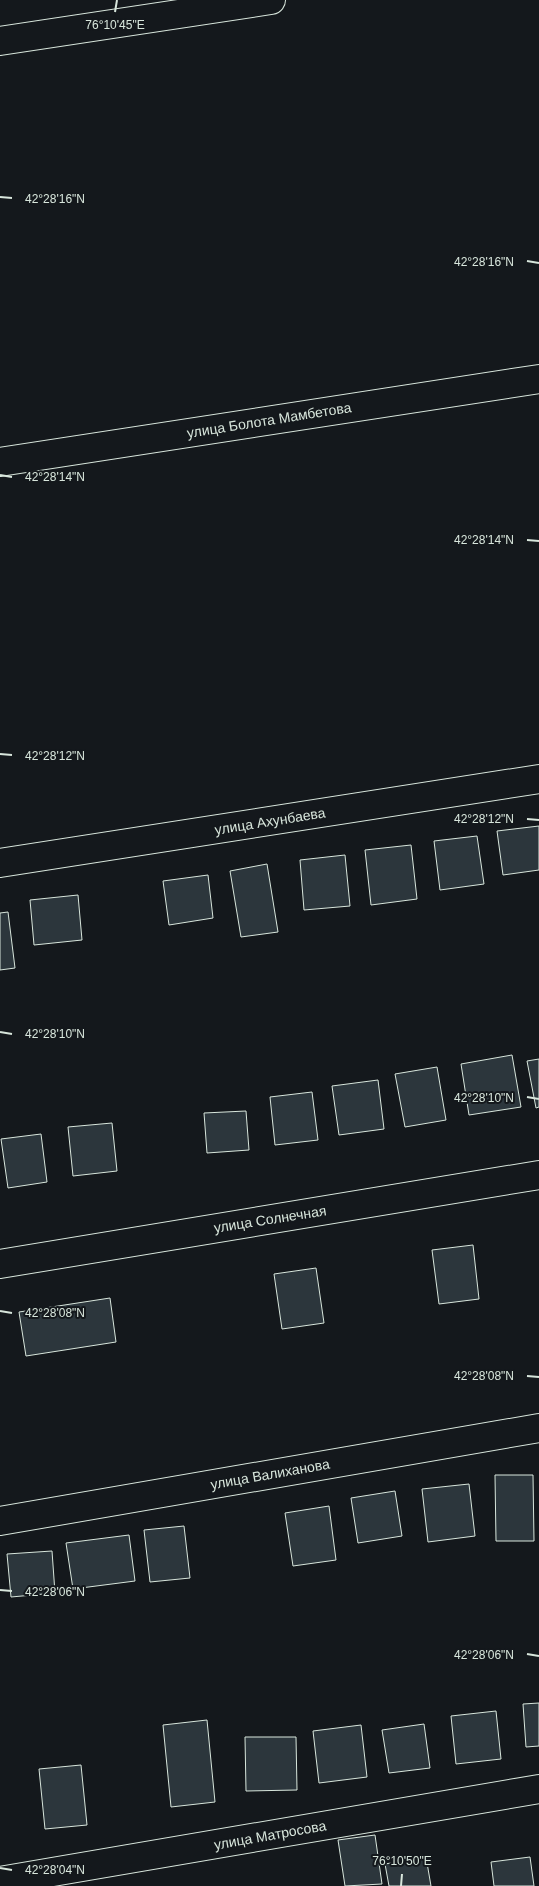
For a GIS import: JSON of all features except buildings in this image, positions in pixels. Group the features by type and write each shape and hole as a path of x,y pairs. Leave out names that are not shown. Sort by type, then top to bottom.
{"street":[{"path":"0,40 271,0"},
{"name":"улица Болота Мамбетова","path":"0,462 539,379"},
{"name":"улица Ахунбаева","path":"0,863 539,779"},
{"name":"улица Солнечная","path":"0,1264 539,1175"},
{"name":"улица Валиханова","path":"0,1521 539,1428"},
{"name":"улица Матросова","path":"0,1881 539,1789"}]}
